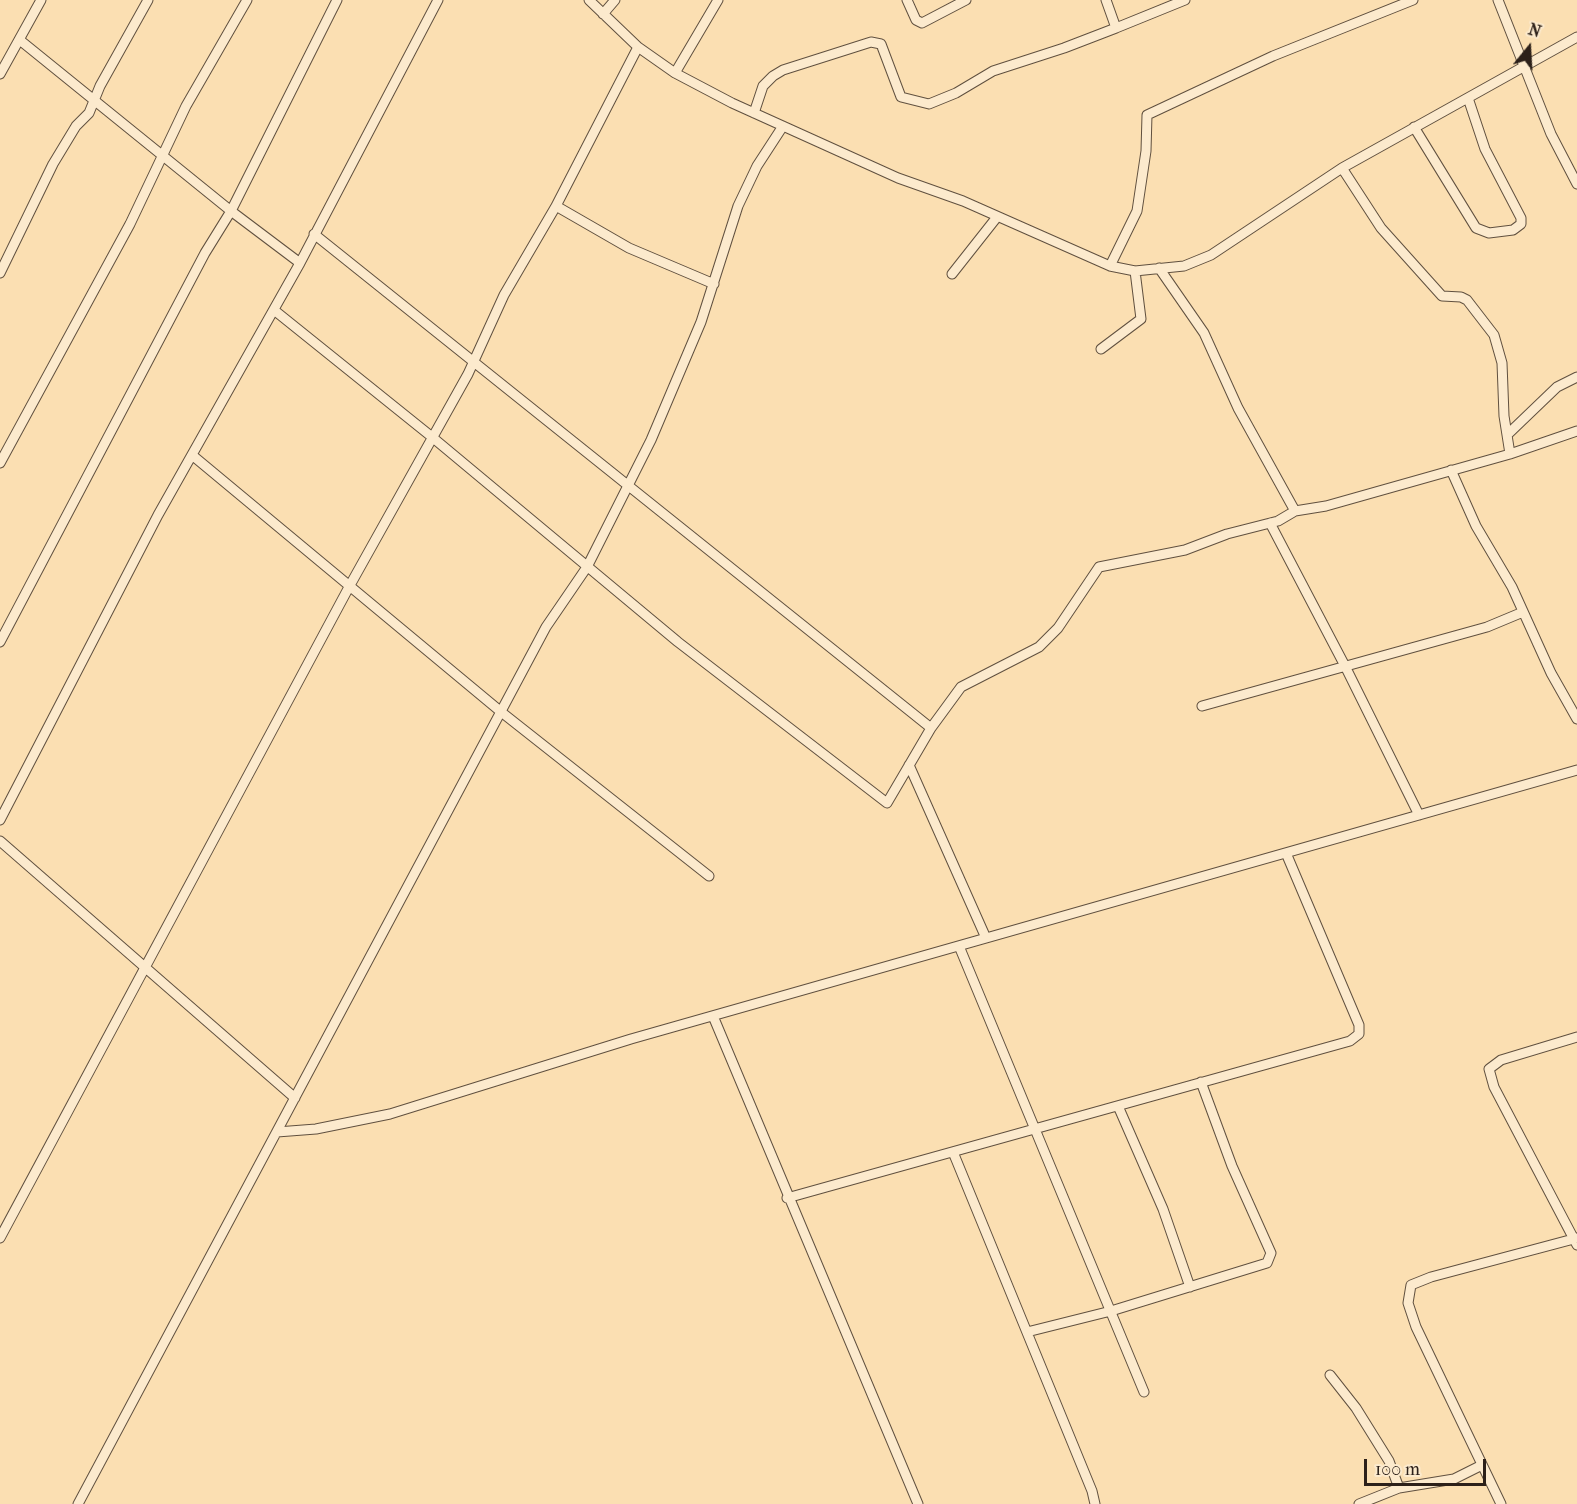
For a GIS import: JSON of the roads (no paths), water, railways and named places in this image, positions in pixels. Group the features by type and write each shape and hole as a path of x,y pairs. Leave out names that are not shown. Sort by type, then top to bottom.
{"street":[{"path":"0,74 21,41 41,0"},
{"path":"0,273 53,164 94,101 148,0"},
{"path":"0,463 124,234 186,106 247,0"},
{"path":"0,642 205,253 231,211 337,0"},
{"path":"0,820 108,609 300,263 438,0"},
{"path":"589,0 638,47 675,73 754,113 898,178 963,201 1110,266 1135,272 1184,266 1211,255 1342,168 1577,37"},
{"path":"603,14 615,0"},
{"path":"675,73 718,0"},
{"path":"907,0 916,20 922,23 966,0"},
{"path":"1106,0 1116,28"},
{"path":"754,113 763,86 773,75 871,42 881,44 901,97 928,104 956,93 993,71 1064,48 1185,0"},
{"path":"1110,266 1137,211 1146,151 1146,115 1273,57 1413,0"},
{"path":"1498,0 1551,134 1577,184"},
{"path":"21,41 231,211 300,263"},
{"path":"0,1238 348,587 473,362 504,295 556,206 638,47"},
{"path":"1414,127 1476,228 1489,233 1513,230 1521,224 1521,218 1485,149 1468,98"},
{"path":"78,1504 500,711 546,627 587,567 651,440 701,322 738,206 758,166 783,126"},
{"path":"1342,168 1381,228 1442,296 1461,297 1467,300 1494,335 1502,363 1510,454"},
{"path":"556,206 630,248 714,285"},
{"path":"952,274 997,217"},
{"path":"314,234 931,728"},
{"path":"1159,268 1204,333 1238,408 1295,511"},
{"path":"1101,349 1141,319 1135,272"},
{"path":"274,310 432,437 678,642 886,803 931,728 962,687 1019,660 1039,647 1058,628 1099,567 1185,550 1227,534 1270,523 1295,511 1326,506 1510,454 1577,431"},
{"path":"1507,435 1557,387 1577,377"},
{"path":"192,455 500,711 709,876"},
{"path":"1451,470 1476,526 1577,719"},
{"path":"1270,523 1345,666 1419,815"},
{"path":"1202,706 1487,627 1523,612"},
{"path":"909,765 986,938"},
{"path":"277,1132 316,1129 390,1114 712,1016 1577,770"},
{"path":"0,841 295,1098"},
{"path":"787,1198 1350,1041 1359,1034 1359,1025 1286,853"},
{"path":"959,946 1144,1392"},
{"path":"712,1016 918,1504"},
{"path":"1501,1504 1416,1328 1408,1303 1411,1285 1431,1277 1576,1240 1494,1088 1489,1069 1501,1060 1577,1037"},
{"path":"1027,1332 1111,1311 1267,1263 1270,1253 1232,1166 1201,1082"},
{"path":"1118,1106 1163,1209 1190,1287"},
{"path":"953,1152 1092,1491 1095,1504"},
{"path":"1330,1375 1356,1408 1389,1461 1399,1488"},
{"path":"1359,1504 1399,1488 1454,1479 1482,1465"}]}
